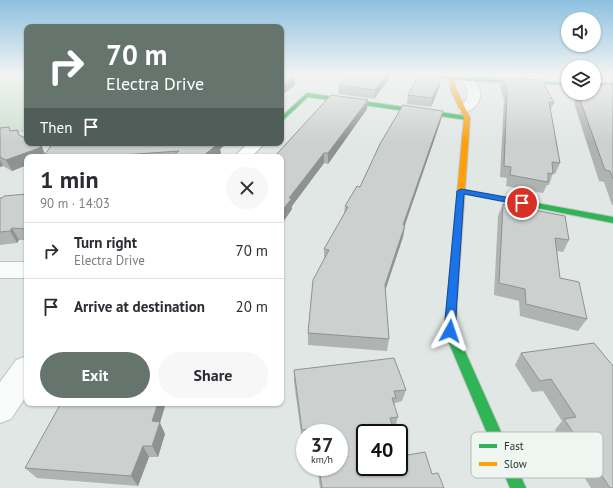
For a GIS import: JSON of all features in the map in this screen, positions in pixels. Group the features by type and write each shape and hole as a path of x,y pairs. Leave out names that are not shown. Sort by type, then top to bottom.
{"street":[{"path":"284,117 305,98"},
{"path":"323,98 466,114"},
{"path":"456,98 466,114"},
{"path":"474,98 466,114 450,331 494,432"},
{"path":"245,154 254,146"},
{"path":"461,191 613,220"},
{"path":"0,270 24,270"},
{"path":"0,408 24,373"},
{"path":"514,478 518,488"}],"path":[{"path":"14,131 24,130"}],"green space":[{"path":"0,98 24,98 24,132 0,134"}],"building":[{"path":"328,98 352,98 368,100 328,153 324,153 289,198 292,198 284,208 284,154 277,154"},
{"path":"507,98 551,98 554,103 549,102 560,163 552,162 553,174 548,173 548,182 510,175 511,167 504,166"},
{"path":"601,98 613,98 613,179 610,171 605,170 580,100 601,100"},
{"path":"403,105 443,111 403,225 405,225 385,285 389,339 308,333 313,280 329,250 324,249 348,207 345,206 357,186 360,187 380,144"},
{"path":"9,127 10,131 17,130 19,135 24,138 24,146 42,147 6,160 0,157 0,128"},
{"path":"51,146 215,146 206,154 175,154 179,151 136,154 45,154"},
{"path":"24,194 24,229 12,228 10,231 0,232 0,198 4,196"},
{"path":"503,204 565,216 569,240 555,238 560,278 579,282 587,319 526,304 525,289 499,283"},
{"path":"594,343 613,366 613,488 610,488 603,478 603,432 573,432 564,419 576,417 551,379 540,381 521,353"},
{"path":"394,358 406,390 394,391 396,398 392,398 398,417 390,418 392,424 356,424 356,476 408,476 408,455 425,452 432,474 438,473 444,488 322,488 320,476 348,476 348,424 301,424 294,370"},
{"path":"59,406 157,406 152,421 160,422 152,446 143,446 131,476 25,468"}],"traffic: fast":[{"path":"284,117 304,98"},
{"path":"326,98 467,118"},
{"path":"461,191 613,220"},
{"path":"452,303 450,331 494,432"},
{"path":"514,478 518,488"}],"traffic: slow":[{"path":"452,303 467,118 458,98"}],"route":[{"path":"450,331 461,191 522,203"}]}
